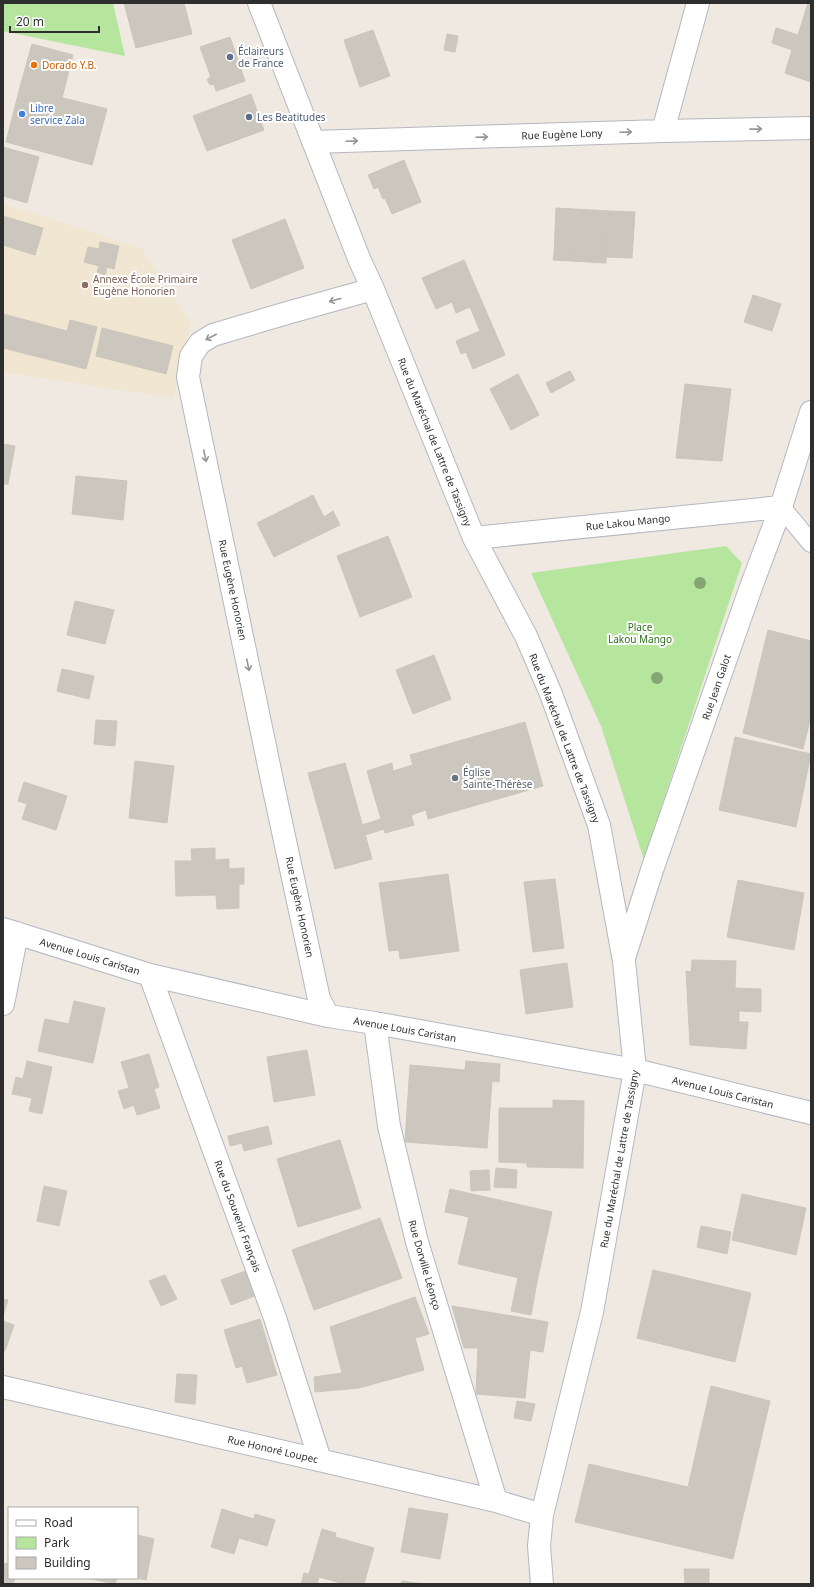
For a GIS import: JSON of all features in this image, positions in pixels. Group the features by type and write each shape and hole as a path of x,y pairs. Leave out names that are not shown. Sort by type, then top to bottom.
{"street":[{"name":"Rue du Maréchal de Lattre de Tassigny","path":"260,3 360,261 373,289 474,538 526,636 551,694 599,825 624,961 635,1070 592,1312 542,1515 539,1546 542,1584"},
{"path":"663,131 698,3"},
{"name":"Rue Eugène Lony","path":"313,142 811,128"},
{"name":"Rue Eugène Honorien","path":"328,1016 319,999 188,377 192,356 200,343 213,335 373,289"},
{"name":"Rue Jean Galot","path":"624,961 653,867 751,587 781,507 811,412"},
{"name":"Rue Lakou Mango","path":"474,538 781,507"},
{"path":"3,1004 10,931"},
{"name":"Avenue Louis Caristan","path":"10,931 150,975 328,1016 376,1023 635,1070 811,1113"},
{"name":"Rue du Souvenir Français","path":"150,975 275,1318 320,1460"},
{"name":"Rue Dorville Léonço","path":"376,1023 389,1126 417,1242 496,1501"},
{"name":"Rue Honoré Loupec","path":"3,1387 496,1501 542,1515"}],"lane":[{"path":"781,507 811,543"}],"shaded area":[{"name":"Annexe École Primaire Eugène Honorien","path":"3,204 141,248 191,322 173,398 3,372"}],"green space":[{"path":"3,3 113,3 125,56 3,31"},
{"name":"Place Lakou Mango","path":"726,546 742,563 644,860 601,726 531,573"}],"building":[{"path":"124,3 184,3 192,34 136,48"},
{"path":"808,3 811,4 811,82 785,73 792,50 772,43 776,28 798,35"},
{"path":"373,30 390,76 360,87 344,40"},
{"path":"447,34 458,36 455,52 444,50"},
{"path":"230,37 245,81 216,91 214,84 210,85 207,79 211,77 200,47"},
{"path":"32,44 73,55 62,98 20,87"},
{"path":"20,87 107,109 92,165 6,142"},
{"path":"251,94 264,130 207,151 193,116"},
{"path":"3,147 39,157 27,203 3,196"},
{"path":"404,160 421,202 392,214 385,198 383,199 378,187 374,189 368,175"},
{"path":"556,208 609,211 606,257 554,254"},
{"path":"609,211 635,212 632,258 606,257"},
{"path":"3,216 43,228 35,255 3,245"},
{"path":"285,219 304,268 251,289 232,240"},
{"path":"100,242 119,246 114,269 107,267 105,275 97,272 99,266 84,262 88,247 99,249"},
{"path":"554,254 606,257 606,263 553,260"},
{"path":"464,260 505,355 473,369 466,352 461,354 456,341 480,331 470,307 456,313 452,302 436,309 422,278"},
{"path":"753,295 781,304 772,331 744,322"},
{"path":"3,314 67,331 59,362 3,348"},
{"path":"70,320 97,327 86,369 59,362"},
{"path":"102,328 173,346 166,374 96,356"},
{"path":"570,371 575,380 551,393 546,383"},
{"path":"518,374 539,415 511,430 490,389"},
{"path":"685,384 731,389 722,461 676,458"},
{"path":"3,444 15,446 8,484 3,484"},
{"path":"76,476 127,481 123,520 72,514"},
{"path":"313,495 324,517 333,511 340,525 274,557 257,523"},
{"path":"388,536 412,597 360,617 337,556"},
{"path":"75,601 114,610 105,644 67,635"},
{"path":"768,630 811,641 811,716 803,749 743,733"},
{"path":"434,655 451,699 413,714 396,670"},
{"path":"62,669 94,676 89,699 57,691"},
{"path":"96,720 117,721 115,746 94,744"},
{"name":"Église Sainte-Thérèse","path":"525,722 543,786 428,819 426,810 411,815 414,825 385,833 367,771 392,763 393,771 413,765 410,755"},
{"path":"735,737 811,754 796,827 719,810"},
{"path":"135,761 174,766 167,823 129,818"},
{"path":"345,763 372,859 335,869 308,773"},
{"path":"24,782 67,796 56,830 22,819 27,804 18,801"},
{"path":"381,819 384,829 365,835 362,825"},
{"path":"215,848 215,860 229,859 229,869 244,868 244,884 239,884 239,908 217,909 216,895 176,896 175,861 192,861 191,849"},
{"path":"448,874 459,951 400,959 399,950 389,951 379,883"},
{"path":"555,879 564,948 533,952 524,882"},
{"path":"738,880 804,893 794,950 727,937"},
{"path":"692,960 736,961 735,988 761,989 761,1012 739,1011 739,1022 748,1022 746,1049 690,1045 686,971 691,972"},
{"path":"567,963 573,1007 526,1014 520,970"},
{"path":"74,1001 105,1008 93,1063 38,1051 45,1019 69,1024"},
{"path":"307,1050 315,1095 274,1102 267,1057"},
{"path":"149,1054 159,1087 154,1089 160,1108 137,1115 134,1105 124,1109 118,1091 129,1088 121,1062"},
{"path":"27,1061 52,1067 42,1114 29,1111 32,1098 12,1094 16,1077 23,1079"},
{"path":"466,1061 500,1064 499,1082 492,1081 487,1148 405,1142 410,1065 465,1070"},
{"path":"553,1100 584,1101 583,1168 527,1167 527,1163 499,1162 499,1108 553,1108"},
{"path":"268,1126 272,1144 244,1151 242,1143 230,1146 228,1136"},
{"path":"340,1140 361,1208 298,1227 277,1159"},
{"path":"496,1168 517,1170 516,1188 494,1187"},
{"path":"489,1170 490,1190 471,1191 470,1171"},
{"path":"44,1186 67,1191 59,1226 37,1221"},
{"path":"450,1189 552,1212 537,1282 458,1264 469,1217 445,1212"},
{"path":"742,1194 806,1208 796,1255 732,1240"},
{"path":"380,1218 402,1278 314,1310 292,1250"},
{"path":"701,1226 731,1232 727,1254 697,1247"},
{"path":"248,1270 257,1295 231,1305 221,1280"},
{"path":"653,1270 751,1293 735,1362 637,1338"},
{"path":"165,1275 177,1299 161,1306 149,1281"},
{"path":"518,1278 537,1282 531,1315 511,1311"},
{"path":"415,1297 429,1334 415,1338 424,1370 359,1388 315,1392 314,1377 342,1373 330,1327"},
{"path":"3,1299 8,1300 3,1316"},
{"path":"452,1306 548,1322 543,1352 530,1350 525,1398 476,1394 478,1348 464,1348"},
{"path":"260,1319 277,1375 247,1383 242,1366 236,1368 224,1330"},
{"path":"3,1321 14,1325 5,1351 3,1350"},
{"path":"177,1374 197,1375 195,1404 175,1402"},
{"path":"711,1386 770,1401 733,1559 575,1522 589,1464 688,1487"},
{"path":"517,1401 535,1404 531,1421 514,1418"},
{"path":"409,1508 448,1514 440,1559 401,1552"},
{"path":"222,1509 254,1519 255,1514 275,1520 267,1546 239,1538 234,1554 211,1547"},
{"path":"322,1529 336,1533 335,1537 374,1548 364,1584 344,1584 319,1577 317,1584 301,1584 304,1573 309,1574"},
{"path":"138,1535 154,1539 146,1580 138,1578"},
{"path":"3,1563 8,1564 8,1579 15,1579 13,1584 3,1584"},
{"path":"684,1569 709,1569 709,1584 685,1584"},
{"path":"92,1579 117,1579 115,1584"},
{"path":"402,1581 423,1584 401,1584"}],"place":[{"name":"Éclaireurs de France","path":"230,57"},
{"name":"Dorado Y.B.","path":"34,65"},
{"name":"Libre service Zala","path":"22,114"},
{"name":"Les Beatitudes","path":"249,117"},
{"name":"Annexe École Primaire Eugène Honorien","path":"85,285"},
{"name":"Église Sainte-Thérèse","path":"455,778"}]}
